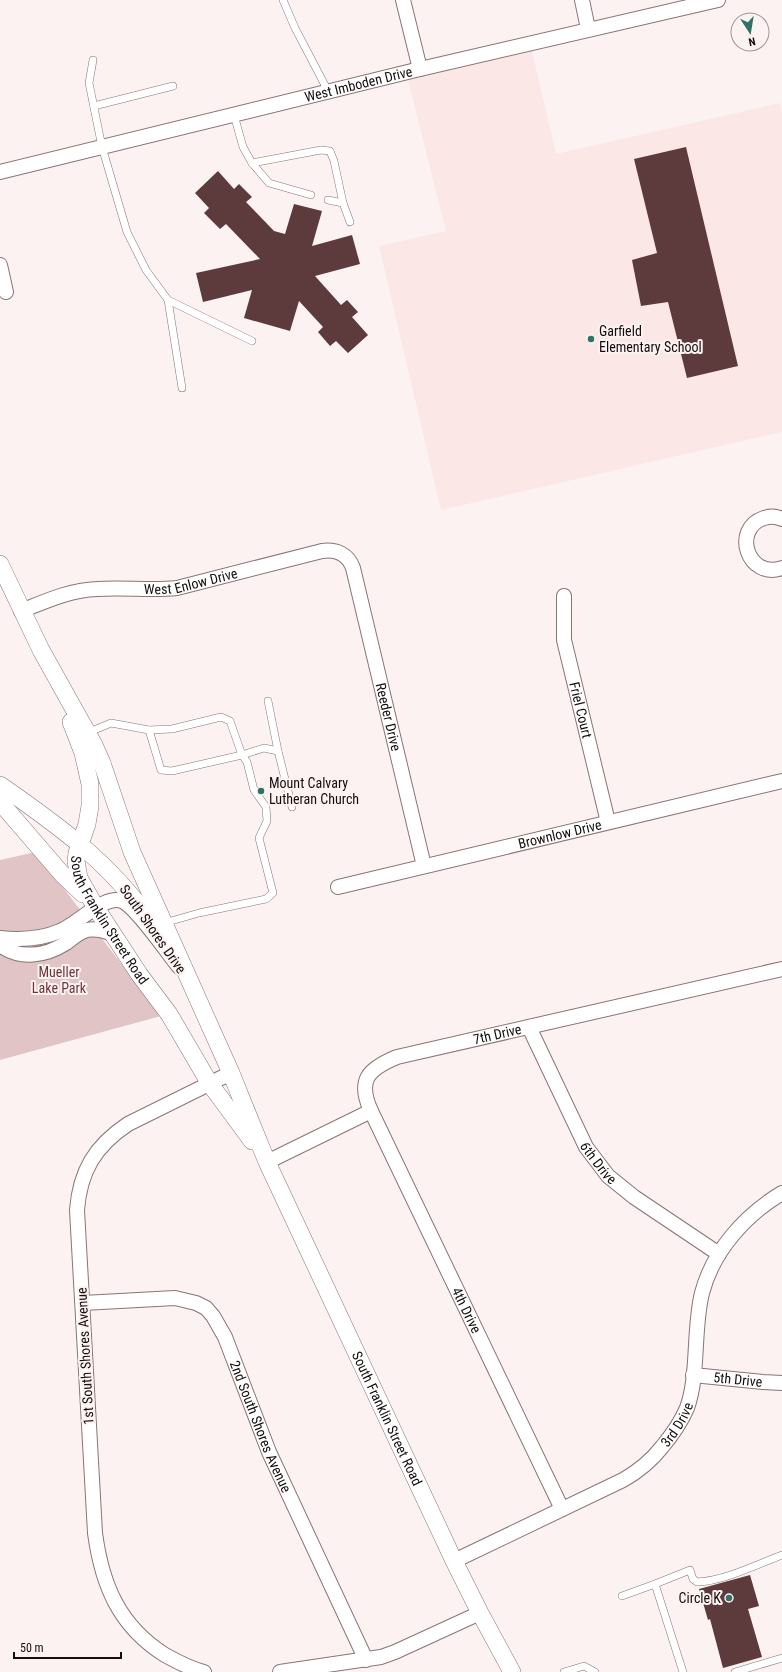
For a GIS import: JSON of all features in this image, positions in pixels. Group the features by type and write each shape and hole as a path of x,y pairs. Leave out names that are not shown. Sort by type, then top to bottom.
{"street":[{"path":"403,0 420,69"},
{"path":"582,0 588,29"},
{"name":"West Imboden Drive","path":"0,172 328,91 588,29 718,0"},
{"path":"0,265 6,292"},
{"path":"782,518 770,517 762,519 752,527 746,539 746,548 755,563 763,568 771,570 782,568"},
{"name":"West Enlow Drive","path":"21,611 53,598 73,592 97,589 165,590 326,550 333,550 343,554 350,561 353,568"},
{"name":"South Franklin Street Road","path":"0,564 21,611 102,763 132,852 193,985 267,1162 454,1561 512,1672"},
{"name":"Reeder Drive","path":"353,568 424,866"},
{"name":"Friel Court","path":"564,596 564,640 608,822"},
{"name":"South Franklin Street Road","path":"41,650 73,726 87,769 90,797 88,814 77,852 77,870 85,889 139,974 169,1014 210,1084 267,1162"},
{"name":"Brownlow Drive","path":"338,887 782,780"},
{"name":"South Shores Drive","path":"0,784 80,843 108,869 140,906 193,985"},
{"path":"0,802 62,874 96,908"},
{"path":"53,822 63,826 74,826 84,820 88,814"},
{"path":"0,938 31,938 51,934 69,927 96,908 111,900 117,899 130,906 193,985"},
{"path":"0,945 12,952 28,955 54,949 87,930 101,930 114,935"},
{"name":"7th Drive","path":"371,1111 365,1095 366,1080 370,1073 381,1064 407,1054 782,969"},
{"name":"6th Drive","path":"529,1027 586,1147 608,1176 634,1197 719,1254"},
{"name":"1st South Shores Avenue","path":"204,1672 193,1670 172,1659 146,1641 134,1630 116,1605 103,1574 96,1533 77,1210 81,1185 92,1158 112,1134 128,1124 231,1073"},
{"path":"267,1162 371,1111"},
{"name":"4th Drive","path":"371,1111 562,1509"},
{"name":"3rd Drive","path":"454,1561 637,1473 666,1443 687,1408 693,1375 697,1325 702,1293 707,1277 719,1254 733,1234 760,1208 782,1193"},
{"name":"2nd South Shores Avenue","path":"83,1303 175,1298 196,1303 206,1308 213,1316 225,1337 268,1452 366,1660"},
{"name":"5th Drive","path":"693,1375 782,1383"},
{"path":"284,1672 366,1660 396,1652 480,1613"}],"lane":[{"path":"283,0 295,28 328,91"},
{"path":"93,60 89,83 102,147 127,232 146,270 168,300 182,388"},
{"path":"94,106 173,86"},
{"path":"234,115 243,147 252,163 269,183 311,195"},
{"path":"252,163 321,150 330,151 334,161 343,203 350,222"},
{"path":"328,200 343,203"},
{"path":"168,300 252,341"},
{"path":"268,701 278,751 292,807"},
{"path":"87,734 111,723 149,730 172,729 221,717 230,721 242,755 247,762 254,790 266,807 267,821 259,838 273,893 266,899 199,913 164,923"},
{"path":"149,730 161,770 172,771 242,755 264,748 278,751"},
{"path":"622,1596 690,1570 693,1579 697,1582 703,1582 731,1574 782,1555"},
{"path":"655,1584 683,1672"},
{"path":"735,1672 782,1658"},
{"path":"564,1672 584,1666 595,1672"}],"shaded area":[{"name":"Garfield Elementary School","path":"532,51 556,154 780,103 782,113 782,432 441,510 379,246 446,231 408,80"}],"green space":[{"name":"Mueller Lake Park","path":"36,852 161,1016 0,1060 0,860"}],"building":[{"path":"686,147 738,366 687,378 668,302 641,306 632,260 657,253 634,159"},
{"path":"218,171 234,189 239,184 252,197 246,202 274,231 285,234 294,204 322,211 312,246 352,235 360,264 315,276 341,305 347,300 358,312 352,317 368,335 348,353 336,341 330,346 318,332 323,327 299,301 290,331 244,318 252,290 203,302 196,273 260,259 226,224 220,229 204,213 209,208 195,193"},
{"path":"750,1575 759,1606 748,1609 762,1657 723,1668 710,1619 708,1620 699,1589"}],"place":[{"name":"Garfield Elementary School","path":"591,339"},
{"name":"Mount Calvary Lutheran Church","path":"261,791"},
{"name":"Circle K","path":"729,1598"}]}
